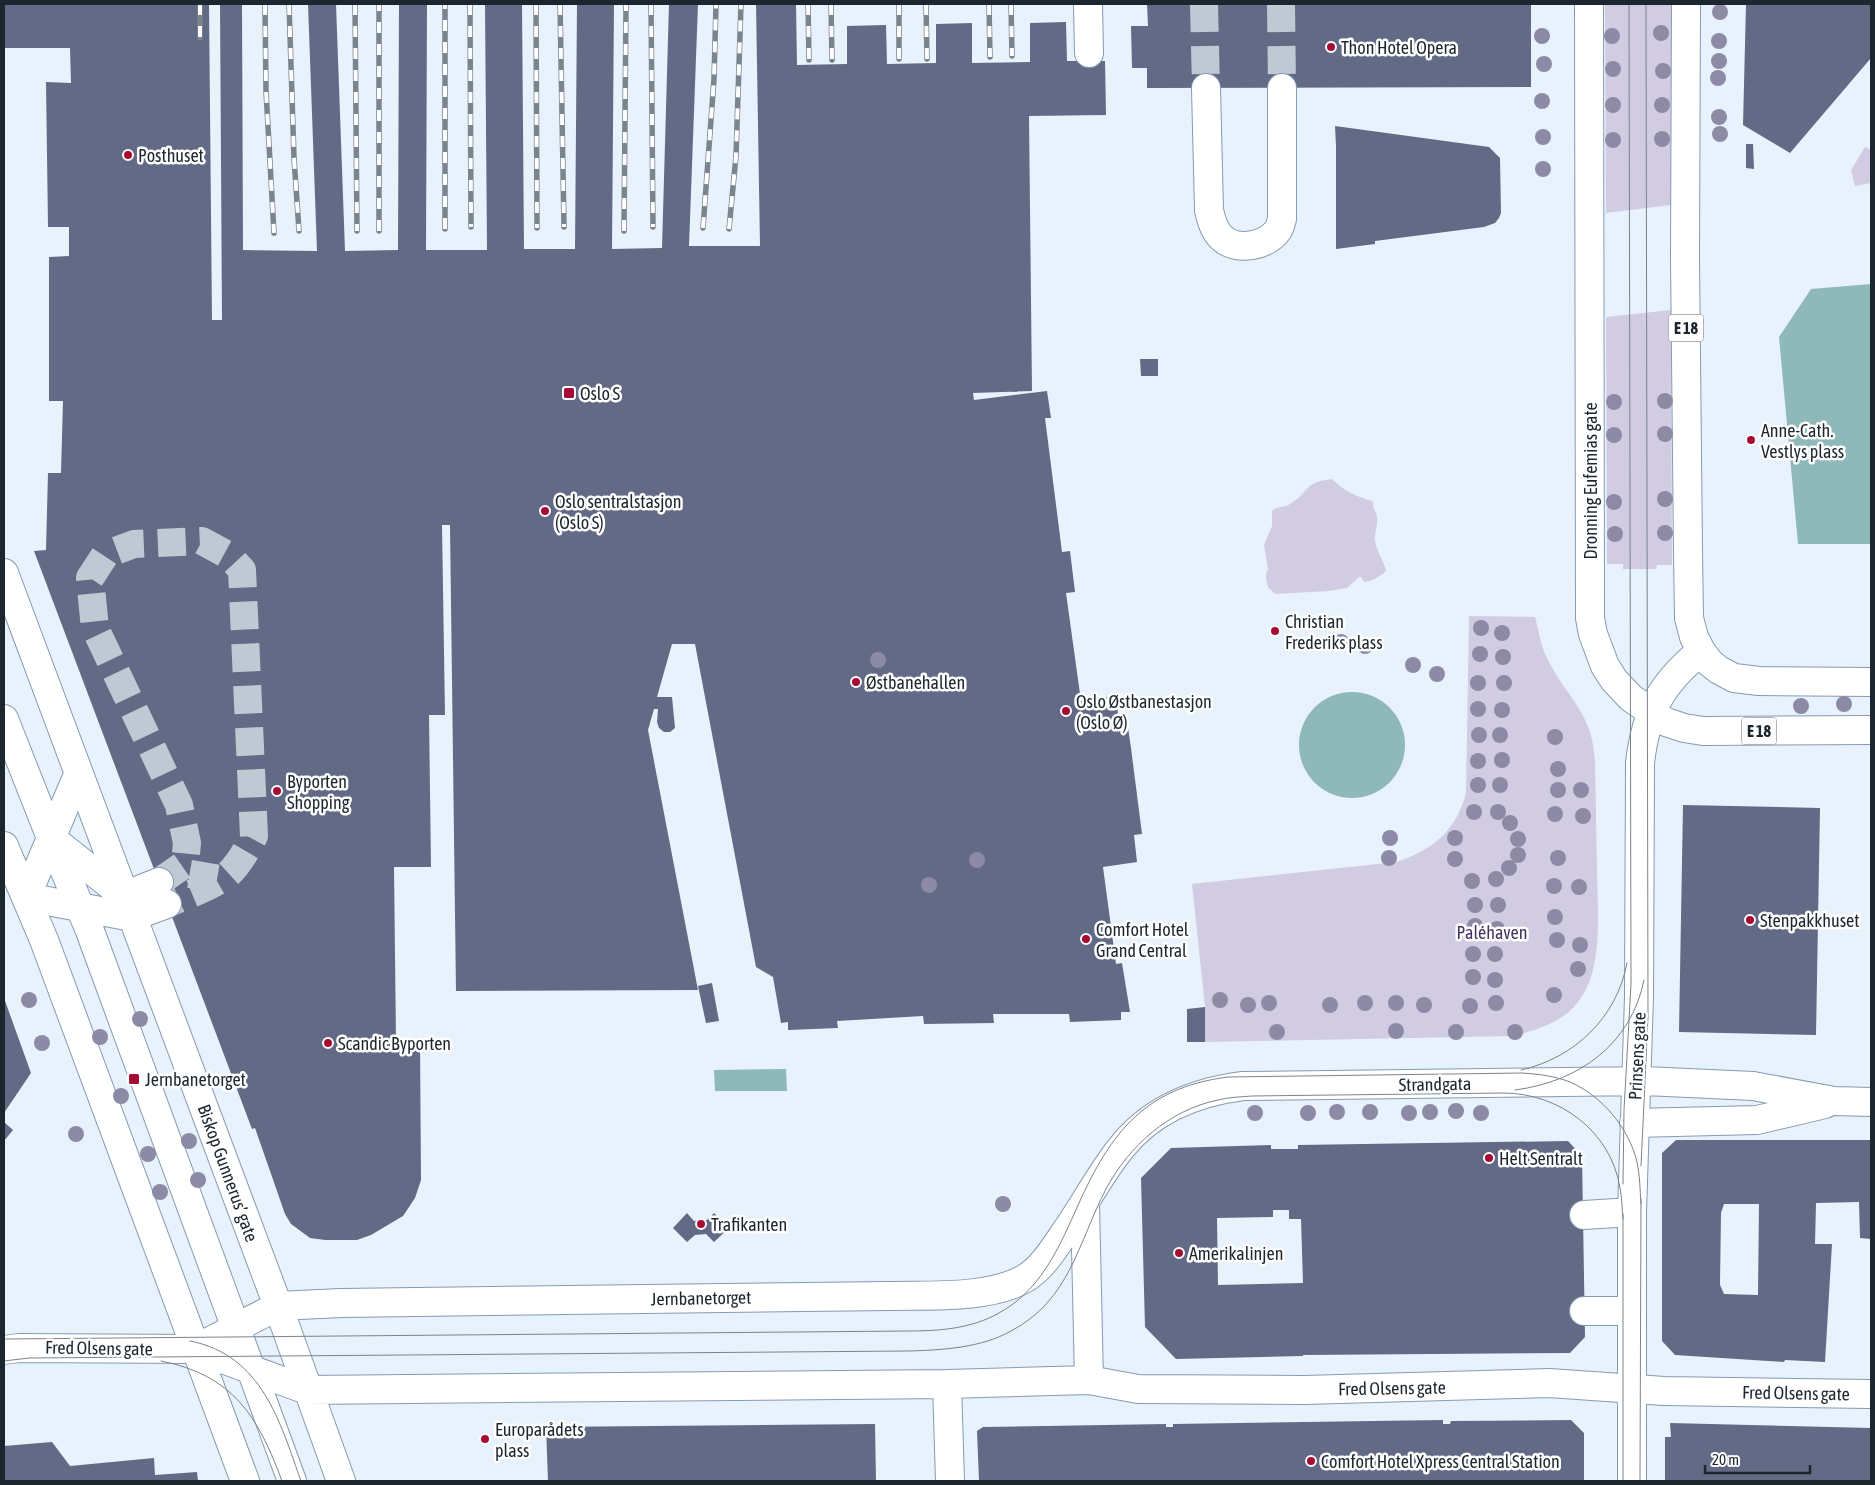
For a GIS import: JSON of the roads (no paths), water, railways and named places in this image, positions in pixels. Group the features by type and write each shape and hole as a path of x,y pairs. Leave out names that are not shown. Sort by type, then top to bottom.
{"main road":[{"path":"1088,4 1089,53"},
{"name":"Dronning Eufemias gate","path":"1590,4 1590,618 1593,634 1604,666 1631,698 1666,722 1684,728 1703,731 1871,730"},
{"name":"E 18","path":"1686,4 1685,258 1689,585 1690,618 1694,637 1710,663 1734,678 1759,681 1871,682"},
{"path":"1206,88 1209,210 1212,223 1222,238 1237,246 1250,246 1266,241 1278,230 1282,218 1282,88"},
{"name":"Biskop Gunnerus’ gate","path":"4,573 278,1306 341,1481"},
{"name":"Prinsens gate","path":"1632,1481 1632,1212 1639,998 1640,762 1642,743 1650,712 1665,686 1683,666 1701,651"},
{"path":"4,718 90,931 292,1481"},
{"path":"26,897 78,775"},
{"path":"51,838 128,906"},
{"path":"4,846 44,940 244,1481"},
{"path":"26,897 80,907 128,906 163,893"},
{"name":"Strandgata","path":"1085,1204 1120,1148 1144,1125 1178,1102 1221,1089 1242,1086 1635,1081 1753,1086 1834,1102 1871,1102"},
{"name":"Strandgata","path":"1634,1123 1757,1120 1834,1102"},
{"path":"307,1390 947,1384 1089,1380 1085,1204"},
{"name":"Jernbanetorget","path":"278,1306 341,1302 898,1296 982,1292 1014,1284 1034,1272 1055,1247 1085,1204"},
{"path":"1584,1215 1632,1212"},
{"name":"Fred Olsens gate","path":"195,1349 278,1306"},
{"path":"1584,1312 1632,1311"},
{"name":"Fred Olsens gate","path":"4,1350 19,1348 195,1349 307,1390"},
{"name":"Fred Olsens gate","path":"1089,1380 1138,1389 1314,1390 1549,1383 1664,1391 1871,1394"},
{"path":"947,1384 950,1481"}],"tunnel":[{"path":"1204,4 1206,88"},
{"path":"1281,4 1282,88"},
{"path":"159,882 185,864 187,843 179,805 95,628 90,578 105,555 134,544 202,541 228,555 242,570 254,836 239,862 227,875 205,888 167,904"},
{"path":"201,890 207,855"}],"tram line":[{"path":"1623,1184 1624,1110 1631,984 1629,4"},
{"path":"1641,1166 1648,1017 1646,4"},
{"path":"1521,1070 1559,1056 1576,1045 1590,1032 1614,1001 1622,983 1627,963"},
{"path":"1515,1090 1538,1086 1560,1079 1580,1069 1598,1056 1614,1041 1627,1023 1637,1003 1644,980"},
{"path":"4,1339 919,1331 966,1326 999,1313 1025,1294 1036,1282 1054,1256 1087,1185 1101,1161 1115,1139 1131,1120 1150,1105 1172,1092 1198,1083 1228,1077 1522,1073 1564,1080 1582,1088 1593,1096 1603,1104 1621,1125 1628,1137 1637,1162 1641,1204"},
{"path":"4,1361 29,1358 908,1351 948,1349 974,1345 1011,1331 1031,1318 1047,1303 1060,1287 1070,1269 1096,1209 1115,1173 1126,1158 1152,1132 1183,1112 1200,1105 1235,1097 1503,1093 1524,1095 1544,1100 1562,1108 1579,1119 1594,1133 1606,1149 1615,1168 1620,1188 1623,1219"},
{"path":"1640,1481 1641,1199"},
{"path":"1623,1214 1623,1481"},
{"path":"190,1341 215,1349 235,1360 251,1376 265,1394 276,1414 301,1481"},
{"path":"161,1361 186,1368 207,1377 225,1388 240,1402 263,1437 282,1481"}],"railway":[{"path":"200,4 200,38"},
{"path":"265,4 266,91 274,233"},
{"path":"289,4 294,158 299,231"},
{"path":"355,4 357,231"},
{"path":"379,4 379,231"},
{"path":"445,4 445,229"},
{"path":"470,4 471,227"},
{"path":"536,4 537,228"},
{"path":"560,4 564,227"},
{"path":"624,231 626,4"},
{"path":"651,4 653,227"},
{"path":"703,228 714,79 716,4"},
{"path":"729,229 736,156 741,4"},
{"path":"808,4 809,60"},
{"path":"831,4 832,60"},
{"path":"899,4 899,59"},
{"path":"926,4 927,59"},
{"path":"989,4 990,57"},
{"path":"1011,4 1012,56"}],"place":[{"name":"Thon Hotel Opera","path":"1331,47"},
{"name":"Posthuset","path":"128,155"},
{"name":"Oslo S","path":"569,393"},
{"name":"Anne-Cath. Vestlys plass","path":"1751,440"},
{"name":"Oslo sentralstasjon (Oslo S)","path":"545,511"},
{"name":"Christian Frederiks plass","path":"1275,631"},
{"name":"Østbanehallen","path":"856,682"},
{"name":"Oslo Østbanestasjon (Oslo Ø)","path":"1066,711"},
{"name":"Byporten Shopping","path":"277,791"},
{"name":"Stenpakkhuset","path":"1750,920"},
{"name":"Comfort Hotel Grand Central","path":"1086,939"},
{"name":"Scandic Byporten","path":"328,1043"},
{"name":"Jernbanetorget","path":"134,1079"},
{"name":"Helt Sentralt","path":"1489,1158"},
{"name":"Trafikanten","path":"701,1224"},
{"name":"Amerikalinjen","path":"1179,1253"},
{"name":"Europarådets plass","path":"485,1439"},
{"name":"Comfort Hotel Xpress Central Station","path":"1311,1461"}],"park label":[{"name":"Paléhaven","path":"1492,932"}]}
